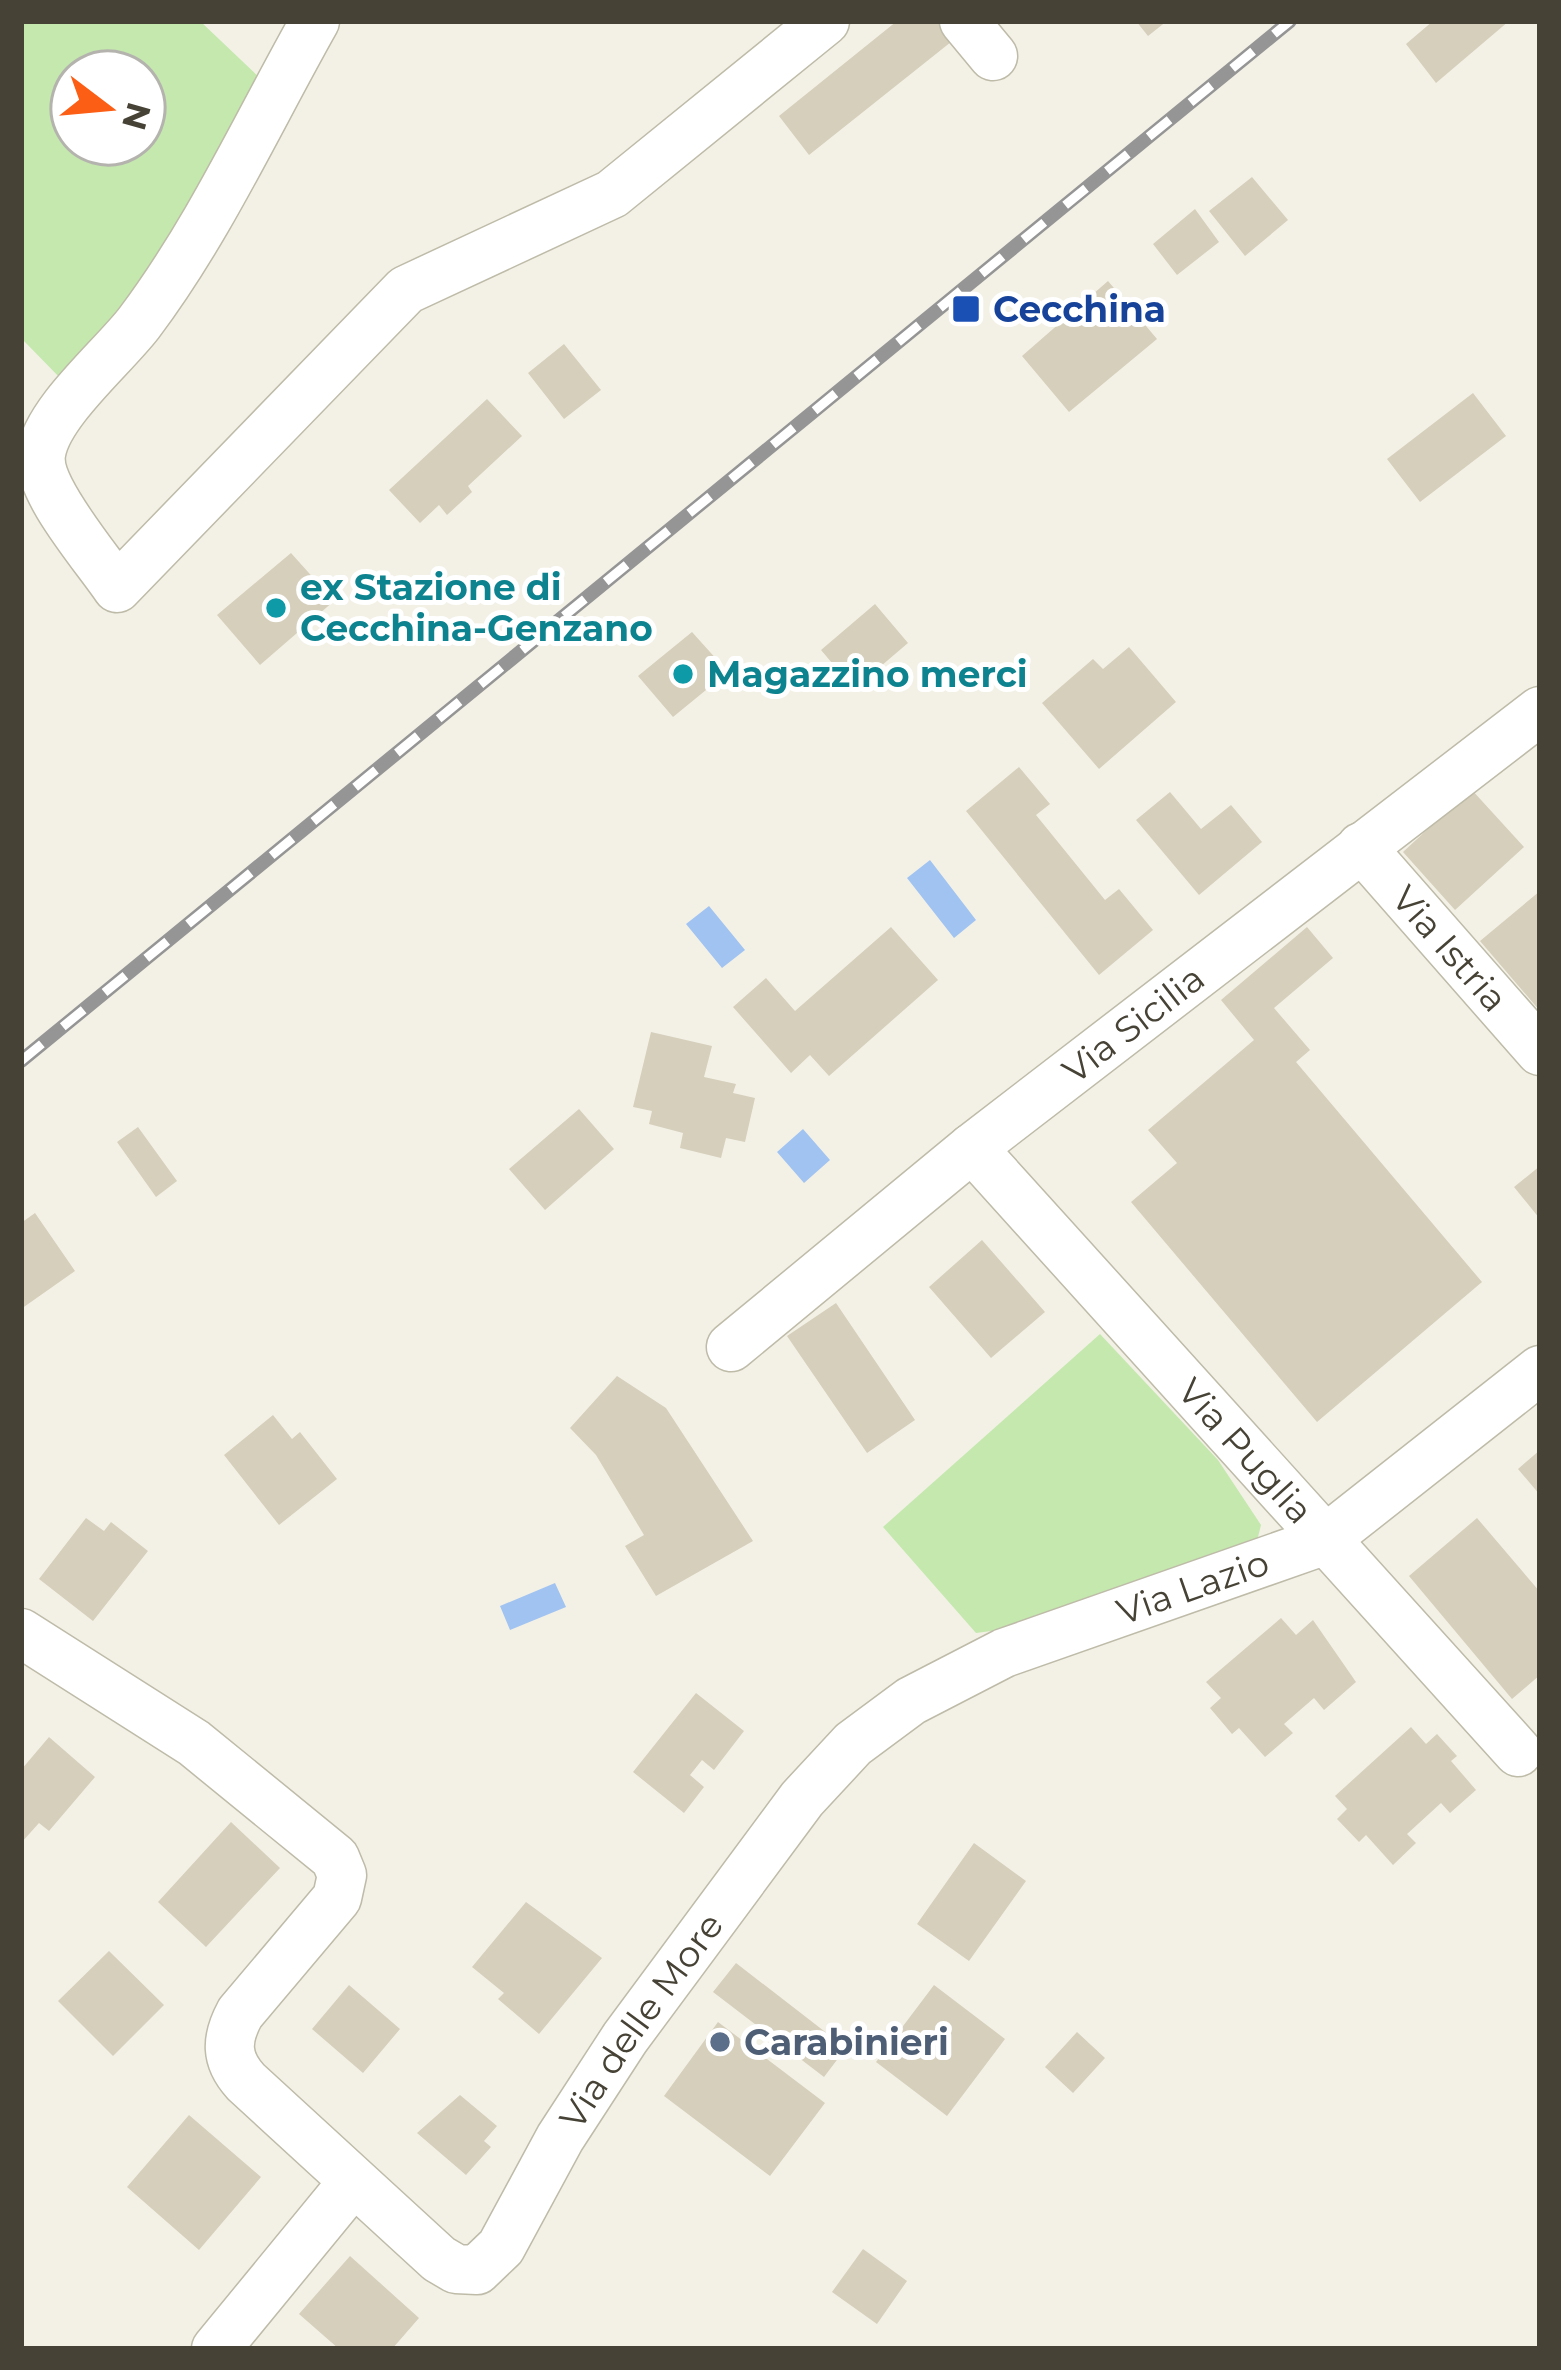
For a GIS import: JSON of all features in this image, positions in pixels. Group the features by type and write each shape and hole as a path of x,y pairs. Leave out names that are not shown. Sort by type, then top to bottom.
{"street":[{"path":"315,21 187,252 124,343 53,424 42,450 46,485 117,588 406,290 612,194 825,21"},
{"name":"Via Sicilia","path":"731,1347 973,1148 1540,711"},
{"name":"Via Istria","path":"1360,847 1540,1051"},
{"name":"Via Puglia","path":"973,1148 1518,1752"},
{"name":"Via Lazio","path":"943,1682 1033,1642 1323,1541 1540,1370"},
{"name":"Via delle More","path":"21,1633 194,1743 335,1858 342,1876 337,1898 244,2007 228,2045 239,2075 447,2265 466,2271 487,2264 601,2074 802,1798 853,1744 943,1682"},
{"path":"216,2349 353,2182"}],"green space":[{"path":"21,21 200,21 263,81 149,288 65,383 21,338"},
{"path":"1100,1334 1218,1460 1261,1525 1256,1545 1022,1627 976,1633 883,1527"}],"water":[{"path":"930,860 976,920 954,938 907,878"},
{"path":"709,906 745,950 722,968 686,924"},
{"path":"803,1129 830,1160 804,1183 777,1152"},
{"path":"555,1583 566,1607 510,1630 500,1606"}],"building":[{"path":"897,21 942,21 956,38 809,155 779,116"},
{"path":"1136,21 1167,21 1148,36"},
{"path":"1433,21 1509,21 1436,83 1406,44"},
{"path":"1252,177 1288,220 1245,256 1209,211"},
{"path":"1195,209 1219,242 1177,275 1153,244"},
{"name":"Cecchina","path":"1108,281 1157,339 1069,412 1022,356"},
{"path":"564,344 601,390 564,419 528,373"},
{"path":"1473,393 1506,436 1420,502 1387,459"},
{"path":"487,399 522,436 468,486 472,492 447,515 439,505 420,523 389,490"},
{"name":"ex Stazione di Cecchina-Genzano","path":"291,553 334,601 260,665 217,615"},
{"path":"875,604 908,643 854,689 821,650"},
{"name":"Magazzino merci","path":"692,632 728,672 673,717 638,676"},
{"path":"1129,647 1176,702 1099,769 1042,703 1093,659 1103,669"},
{"path":"1019,767 1050,804 1036,815 1105,900 1119,889 1153,930 1099,975 966,811"},
{"path":"1471,789 1524,847 1455,910 1403,852"},
{"path":"1170,792 1201,829 1231,805 1262,842 1199,895 1136,820"},
{"path":"1540,891 1540,1011 1480,941"},
{"path":"891,927 938,980 829,1076 810,1055 791,1073 733,1007 766,978 795,1011"},
{"path":"1307,927 1333,958 1274,1008 1310,1050 1296,1062 1482,1282 1317,1422 1131,1202 1177,1163 1148,1130 1254,1040 1221,1000"},
{"path":"651,1032 712,1046 704,1077 736,1084 733,1093 755,1098 745,1142 726,1138 721,1158 680,1148 683,1133 649,1124 652,1111 633,1107"},
{"path":"579,1109 614,1149 545,1210 509,1169"},
{"path":"138,1127 177,1181 156,1197 117,1142"},
{"path":"1540,1166 1540,1219 1514,1187"},
{"path":"35,1213 75,1271 21,1309 21,1223"},
{"path":"982,1240 1045,1312 991,1358 929,1287"},
{"path":"836,1303 915,1420 867,1453 787,1336"},
{"path":"617,1376 666,1408 753,1541 656,1596 625,1546 644,1535 596,1455 570,1428"},
{"path":"273,1415 292,1439 300,1432 337,1479 279,1525 224,1455"},
{"path":"1540,1450 1540,1495 1518,1469"},
{"path":"86,1518 104,1531 111,1522 148,1551 93,1621 39,1579"},
{"path":"1477,1518 1540,1592 1540,1675 1512,1699 1409,1576"},
{"path":"1281,1618 1296,1635 1313,1620 1356,1682 1324,1710 1314,1698 1284,1724 1293,1733 1265,1757 1239,1728 1232,1734 1210,1708 1221,1698 1206,1682"},
{"path":"696,1693 744,1731 714,1770 702,1760 690,1775 704,1787 684,1813 633,1772"},
{"path":"1411,1727 1426,1744 1437,1734 1457,1756 1451,1761 1476,1790 1450,1813 1441,1803 1407,1834 1416,1843 1393,1865 1366,1835 1359,1842 1337,1819 1347,1809 1335,1796"},
{"path":"49,1737 95,1777 49,1831 39,1823 21,1843 21,1770"},
{"path":"231,1822 280,1868 206,1947 158,1902"},
{"path":"974,1843 1026,1881 969,1961 917,1924"},
{"path":"526,1902 602,1958 539,2034 498,1999 504,1993 472,1967"},
{"path":"109,1951 164,2005 113,2056 58,2001"},
{"path":"736,1963 846,2048 824,2077 713,1992"},
{"path":"349,1985 400,2029 363,2073 312,2029"},
{"path":"934,1985 1005,2039 947,2116 876,2062"},
{"path":"718,2022 825,2103 770,2176 664,2096"},
{"path":"1077,2032 1105,2058 1073,2093 1045,2067"},
{"path":"460,2095 497,2126 484,2141 491,2147 466,2175 417,2133"},
{"path":"189,2115 261,2177 199,2250 127,2187"},
{"path":"863,2249 907,2281 877,2324 832,2292"},
{"path":"350,2256 419,2318 392,2349 339,2349 299,2314"}],"railway":[{"path":"21,1061 1290,21"}],"place":[{"name":"Cecchina","path":"966,309"},
{"name":"ex Stazione di Cecchina-Genzano","path":"276,608"},
{"name":"Magazzino merci","path":"683,674"},
{"name":"Carabinieri","path":"720,2042"}]}
